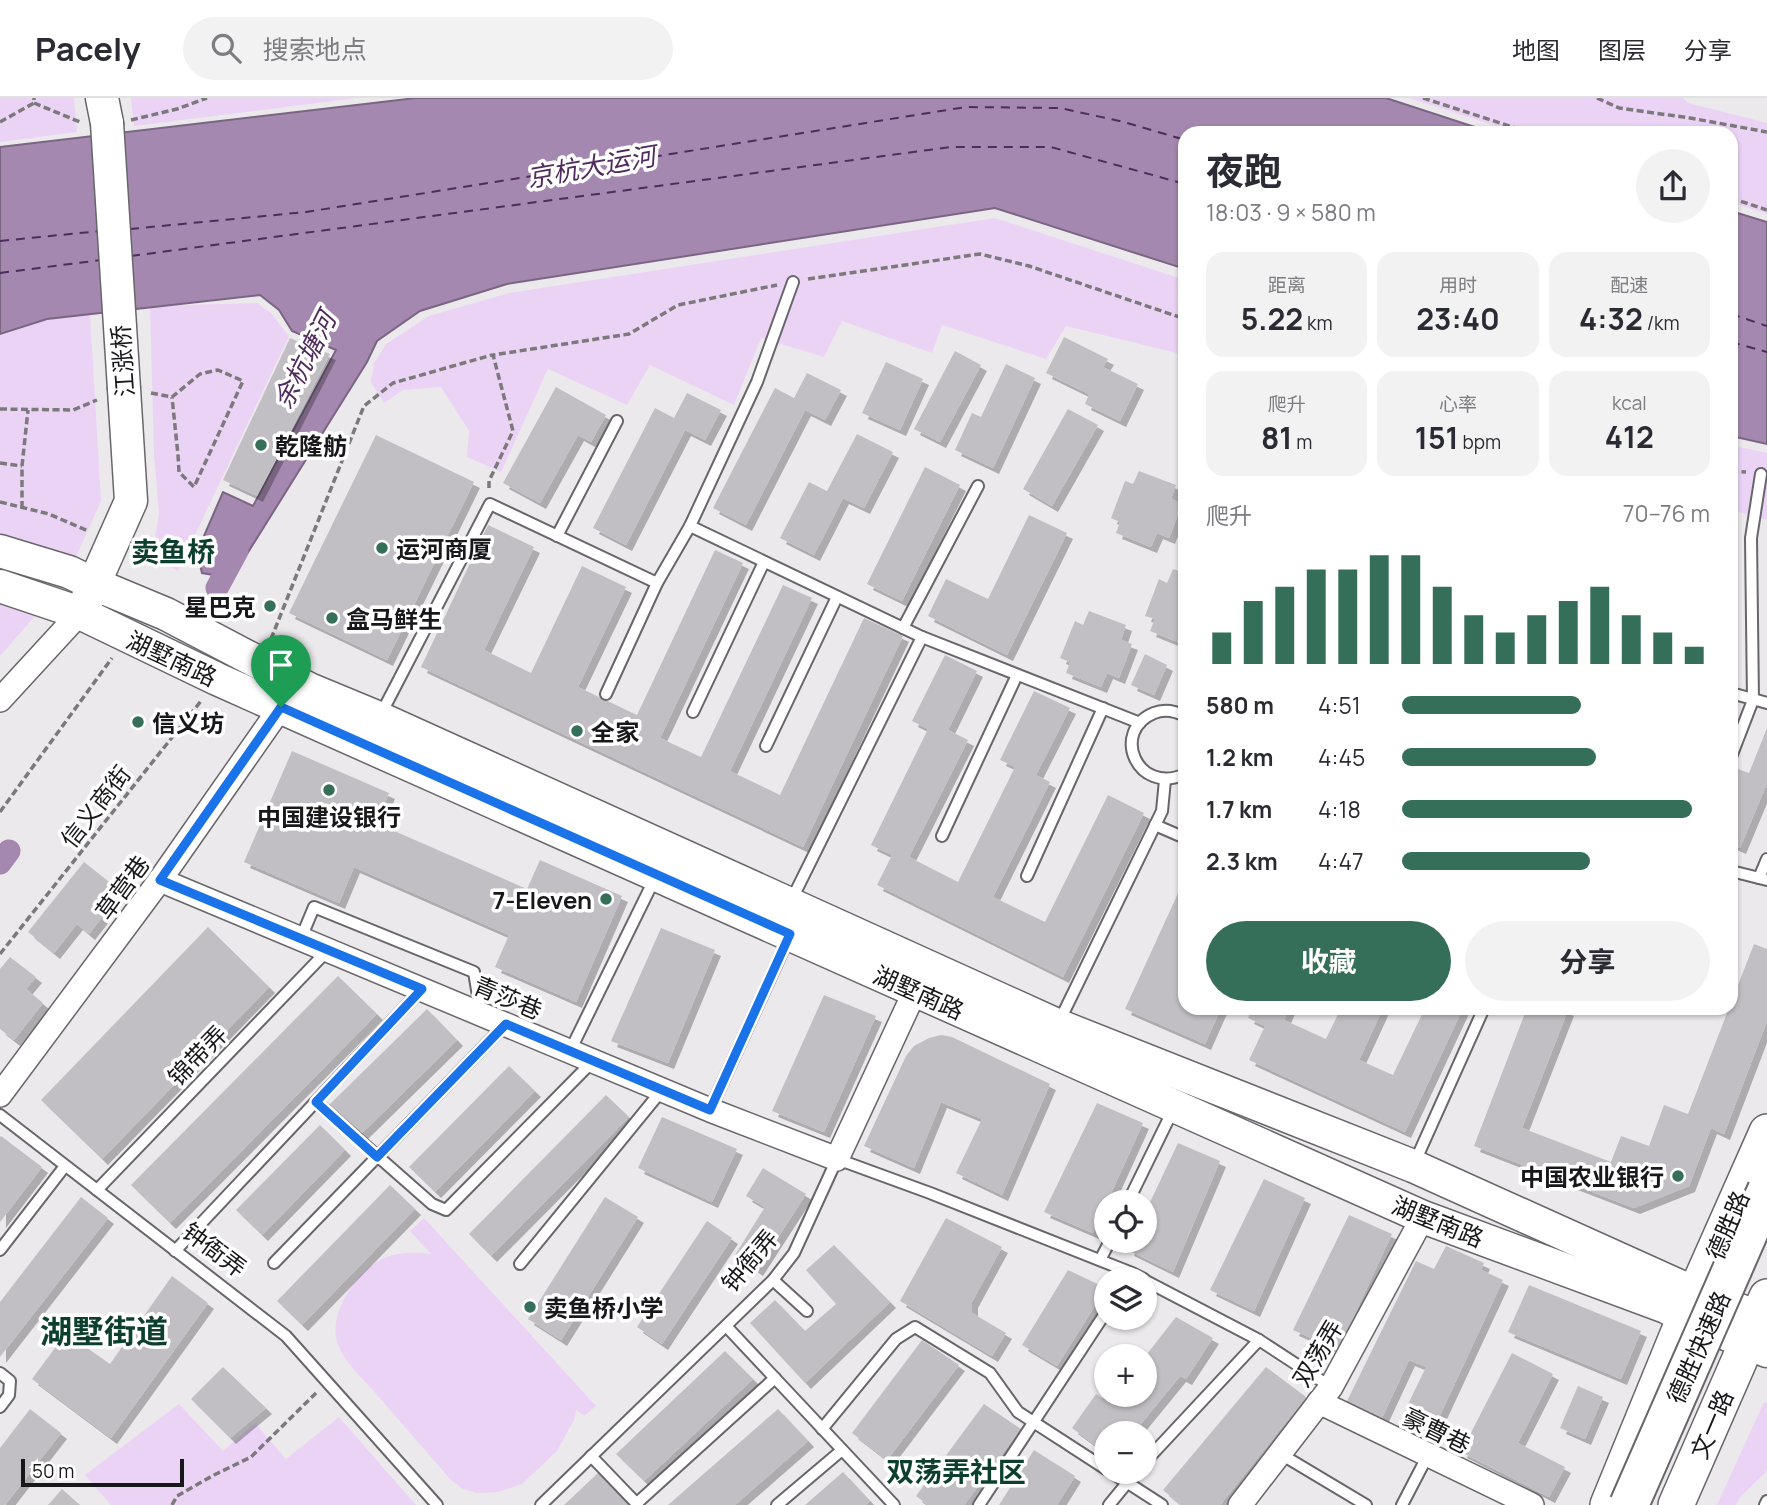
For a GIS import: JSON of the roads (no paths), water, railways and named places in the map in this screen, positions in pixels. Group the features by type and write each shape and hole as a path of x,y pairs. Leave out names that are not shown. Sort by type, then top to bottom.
{"highway":[{"name":"德胜快速路","path":"1629,1505 1767,1190"},
{"name":"德胜快速路","path":"1654,1505 1767,1237"}],"main road":[{"name":"江涨桥","path":"80,613 131,501 105,111"},
{"name":"湖墅南路","path":"0,551 69,572 166,614 309,689 379,718 790,919 915,991 1423,1217 1666,1307 1691,1305 1761,1326"},
{"name":"湖墅南路","path":"0,586 80,613 217,680 657,875 790,919 1413,1166 1677,1285 1691,1305"},
{"name":"德胜路","path":"1691,1305 1767,1132"},
{"path":"1608,1505 1691,1305"},
{"name":"文一路","path":"1676,1505 1761,1326"}],"street":[{"path":"0,700 80,613"},
{"name":"草营巷","path":"0,1095 160,880 281,707"},
{"name":"青莎巷","path":"160,880 710,1110 837,1159"},
{"name":"钟衙弄","path":"837,1159 915,991"},
{"name":"双荡弄","path":"1240,1505 1325,1395 1423,1217"},
{"name":"豪曹巷","path":"1325,1395 1428,1455 1532,1505"}],"lane":[{"path":"606,694 657,583 690,526 757,382 793,282"},
{"path":"557,536 617,421"},
{"path":"1738,739 1753,700 1751,538 1761,474"},
{"path":"903,628 978,486"},
{"path":"379,718 490,504 657,583"},
{"path":"690,526 922,637 1140,723"},
{"path":"693,712 764,562"},
{"path":"766,747 837,597"},
{"path":"710,1110 790,919 922,637"},
{"path":"942,836 1017,675"},
{"path":"1738,695 1767,703"},
{"path":"1027,876 1103,708"},
{"path":"1178,712 1167,710 1148,716 1134,732 1132,743 1137,764 1145,772 1154,778 1178,777"},
{"path":"1057,1025 1162,811 1165,779"},
{"path":"1155,825 1178,835"},
{"path":"1738,873 1763,879 1767,859"},
{"path":"570,1051 657,875"},
{"path":"301,938 314,907 474,972 481,1014"},
{"name":"锦带弄","path":"97,1190 328,950"},
{"path":"174,1251 422,989"},
{"path":"1413,1166 1481,1015"},
{"path":"274,1263 506,1024"},
{"path":"316,1102 432,1205 446,1210 593,1061"},
{"path":"520,1264 663,1090"},
{"path":"1134,1190 1175,1107"},
{"name":"钟衙弄","path":"0,1115 286,1336 437,1505"},
{"path":"837,1159 930,1193 1113,1267"},
{"name":"钟衙弄","path":"541,1505 773,1280 794,1253 837,1159"},
{"path":"0,1250 65,1166"},
{"path":"1100,1260 1104,1253"},
{"path":"773,1280 807,1311"},
{"path":"1157,1287 1259,1340 1325,1395"},
{"path":"726,1326 894,1505"},
{"path":"822,1429 896,1339 915,1327 990,1373 1018,1412 1094,1461"},
{"path":"979,1505 1094,1330"},
{"path":"1157,1449 1259,1340"},
{"path":"0,1373 10,1381 9,1395 0,1407"},
{"path":"591,1456 637,1504 775,1378"},
{"path":"778,1505 842,1450"},
{"path":"1279,1453 1366,1505"},
{"path":"1402,1505 1428,1455"},
{"path":"1109,1505 1125,1484"},
{"path":"1130,1484 1162,1505"}],"water":[{"name":"京杭大运河","path":"416,98 1386,98 1472,126 1178,126 1178,267 995,208 507,284 420,311 377,341 367,362 232,578 202,573 197,552 223,492 253,506 336,350 292,331 279,310 260,295 47,319 0,334 0,147"},
{"path":"1738,213 1767,222 1767,444 1738,438"}],"waterway":[{"name":"余杭塘河","path":"217,588 237,551"},
{"name":"余杭塘河","path":"0,863 9,851"}],"place":[{"name":"乾隆舫","path":"261,445"},
{"name":"运河商厦","path":"382,548"},
{"name":"星巴克","path":"270,606"},
{"name":"盒马鲜生","path":"332,618"},
{"name":"信义坊","path":"138,722"},
{"name":"全家","path":"577,731"},
{"name":"中国建设银行","path":"329,790"},
{"name":"7-Eleven","path":"606,899"},
{"name":"中国农业银行","path":"1678,1176"},
{"name":"卖鱼桥小学","path":"530,1307"}],"district":[{"name":"卖鱼桥","path":"173,551"},
{"name":"湖墅街道","path":"104,1331"},
{"name":"双荡弄社区","path":"956,1471"}]}
